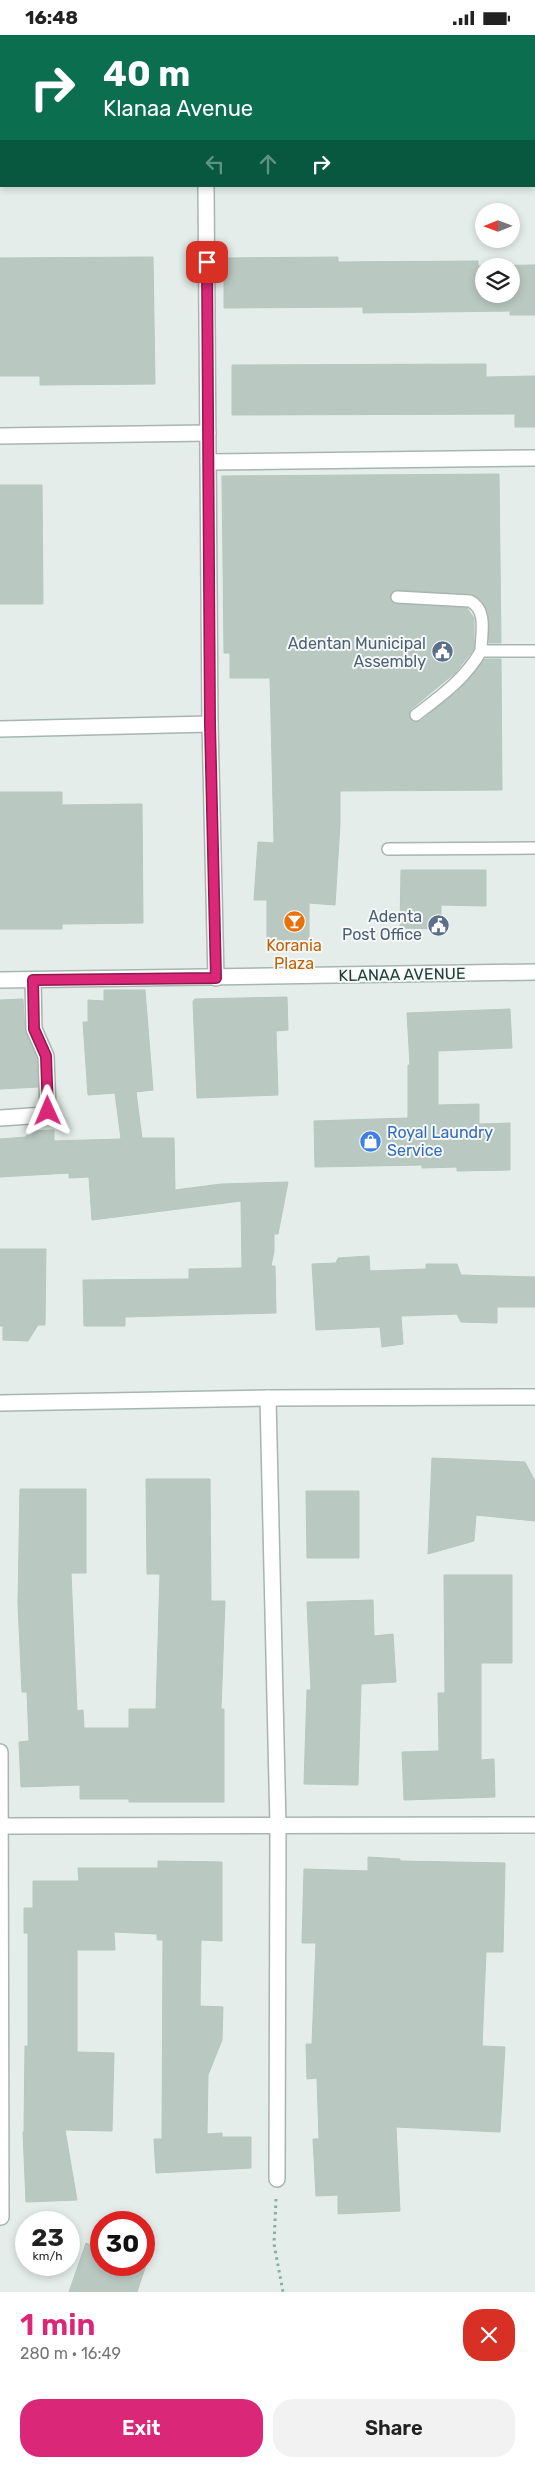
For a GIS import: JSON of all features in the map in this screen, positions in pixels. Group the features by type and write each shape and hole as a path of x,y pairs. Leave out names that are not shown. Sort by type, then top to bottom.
{"street":[{"path":"206,187 210,724 216,978"},
{"path":"0,436 208,433"},
{"path":"208,461 535,458"},
{"path":"0,729 210,724"},
{"name":"KLANAA AVENUE","path":"0,981 535,972"},
{"path":"0,1118 37,1117 45,1115 48,1111 46,1056 34,1029 33,980"},
{"path":"0,1403 268,1398 535,1397"},
{"path":"268,1398 278,1826 277,2179"},
{"path":"0,1752 1,2217"},
{"path":"1,1826 535,1825"}],"lane":[{"path":"397,597 470,601 477,605 482,612 481,651 472,668 450,689 416,715"},
{"path":"481,651 535,651"},
{"path":"388,849 535,848"}],"path":[{"path":"277,2179 274,2244 283,2292"}],"building":[{"path":"153,257 155,384 40,385 40,376 0,376 0,258"},
{"path":"338,257 338,262 475,261 475,303 520,303 520,265 535,265 535,315 510,315 510,311 363,313 363,307 224,308 224,258"},
{"path":"486,364 486,377 535,376 535,427 515,427 515,414 232,415 232,365"},
{"path":"499,474 501,643 489,643 488,614 482,601 474,595 397,590 391,593 390,597 393,603 397,604 467,608 474,618 474,649 455,673 411,709 409,715 413,722 421,721 457,692 485,659 501,659 502,790 340,791 335,905 309,903 309,950 267,951 267,900 254,900 258,842 274,843 270,678 230,678 230,653 224,653 222,476"},
{"path":"0,485 42,485 43,604 0,604"},
{"path":"0,792 62,792 62,805 142,804 143,923 62,924 62,929 0,929"},
{"path":"401,870 486,870 486,906 441,905 441,929 400,928"},
{"path":"104,990 145,990 153,1090 136,1092 142,1138 174,1138 175,1190 221,1184 288,1182 278,1234 274,1234 274,1251 271,1266 275,1266 276,1313 125,1317 125,1326 84,1326 83,1280 189,1279 189,1269 242,1268 241,1201 92,1220 89,1177 69,1178 69,1173 0,1177 0,1139 26,1137 29,1131 54,1130 54,1141 121,1139 115,1093 88,1095 83,1022 88,1022 88,1000 104,1001"},
{"path":"287,997 288,1030 276,1031 278,1095 197,1098 193,1001 195,999"},
{"path":"23,999 25,1032 37,1058 38,1087 0,1089 0,1000"},
{"path":"510,1009 512,1048 438,1051 438,1105 479,1104 479,1124 510,1123 510,1170 457,1171 457,1167 422,1168 422,1165 315,1167 314,1121 408,1118 408,1065 410,1065 407,1013"},
{"path":"0,1249 46,1249 45,1325 38,1325 28,1341 3,1340 3,1326 0,1326"},
{"path":"369,1256 370,1271 426,1269 426,1264 457,1264 461,1275 535,1277 535,1307 497,1307 497,1323 461,1322 457,1314 401,1316 403,1344 382,1347 380,1327 316,1330 312,1264 336,1263 338,1258"},
{"path":"432,1458 525,1462 535,1481 535,1521 476,1515 474,1541 428,1554"},
{"path":"146,1479 210,1479 211,1601 225,1601 221,1709 224,1709 224,1802 129,1802 129,1799 80,1799 80,1785 21,1787 19,1742 29,1741 27,1692 22,1692 18,1603 20,1489 86,1489 86,1573 71,1573 77,1711 83,1710 84,1728 129,1728 129,1709 156,1709 160,1574 147,1574"},
{"path":"306,1491 359,1491 359,1558 307,1558"},
{"path":"444,1575 512,1575 512,1663 481,1663 481,1760 494,1759 495,1797 404,1800 402,1752 439,1751 438,1693 445,1693"},
{"path":"373,1600 374,1636 393,1634 396,1682 361,1684 358,1785 304,1784 307,1690 311,1690 307,1602"},
{"path":"368,1857 400,1859 400,1861 505,1863 503,1952 486,1952 482,2046 505,2047 500,2132 396,2127 400,2211 338,2214 338,2195 316,2196 313,2139 319,2139 317,2078 307,2079 306,2044 312,2044 316,1943 302,1943 304,1869 368,1871"},
{"path":"158,1861 222,1862 222,1941 201,1940 200,2006 223,2007 222,2040 208,2075 207,2134 222,2133 222,2137 251,2137 251,2168 156,2173 154,2139 162,2139 163,1940 157,1940 157,1934 114,1932 115,1950 77,1950 77,2052 114,2053 112,2131 65,2130 77,2200 26,2202 23,2132 25,2046 28,2046 28,1933 24,1933 24,1908 33,1908 33,1881 79,1881 78,1868 158,1868"},
{"path":"86,2243 90,2245 90,2276 142,2276 137,2292 69,2292 75,2276 80,2276 80,2260"}],"place":[{"name":"Adentan Municipal Assembly","path":"442,652"},
{"name":"Korania Plaza","path":"294,921"},
{"name":"Adenta Post Office","path":"438,925"},
{"name":"Royal Laundry Service","path":"371,1141"}],"route":[{"path":"48,1111 46,1056 42,1043 34,1029 33,980 216,978 210,724 207,262"}]}
